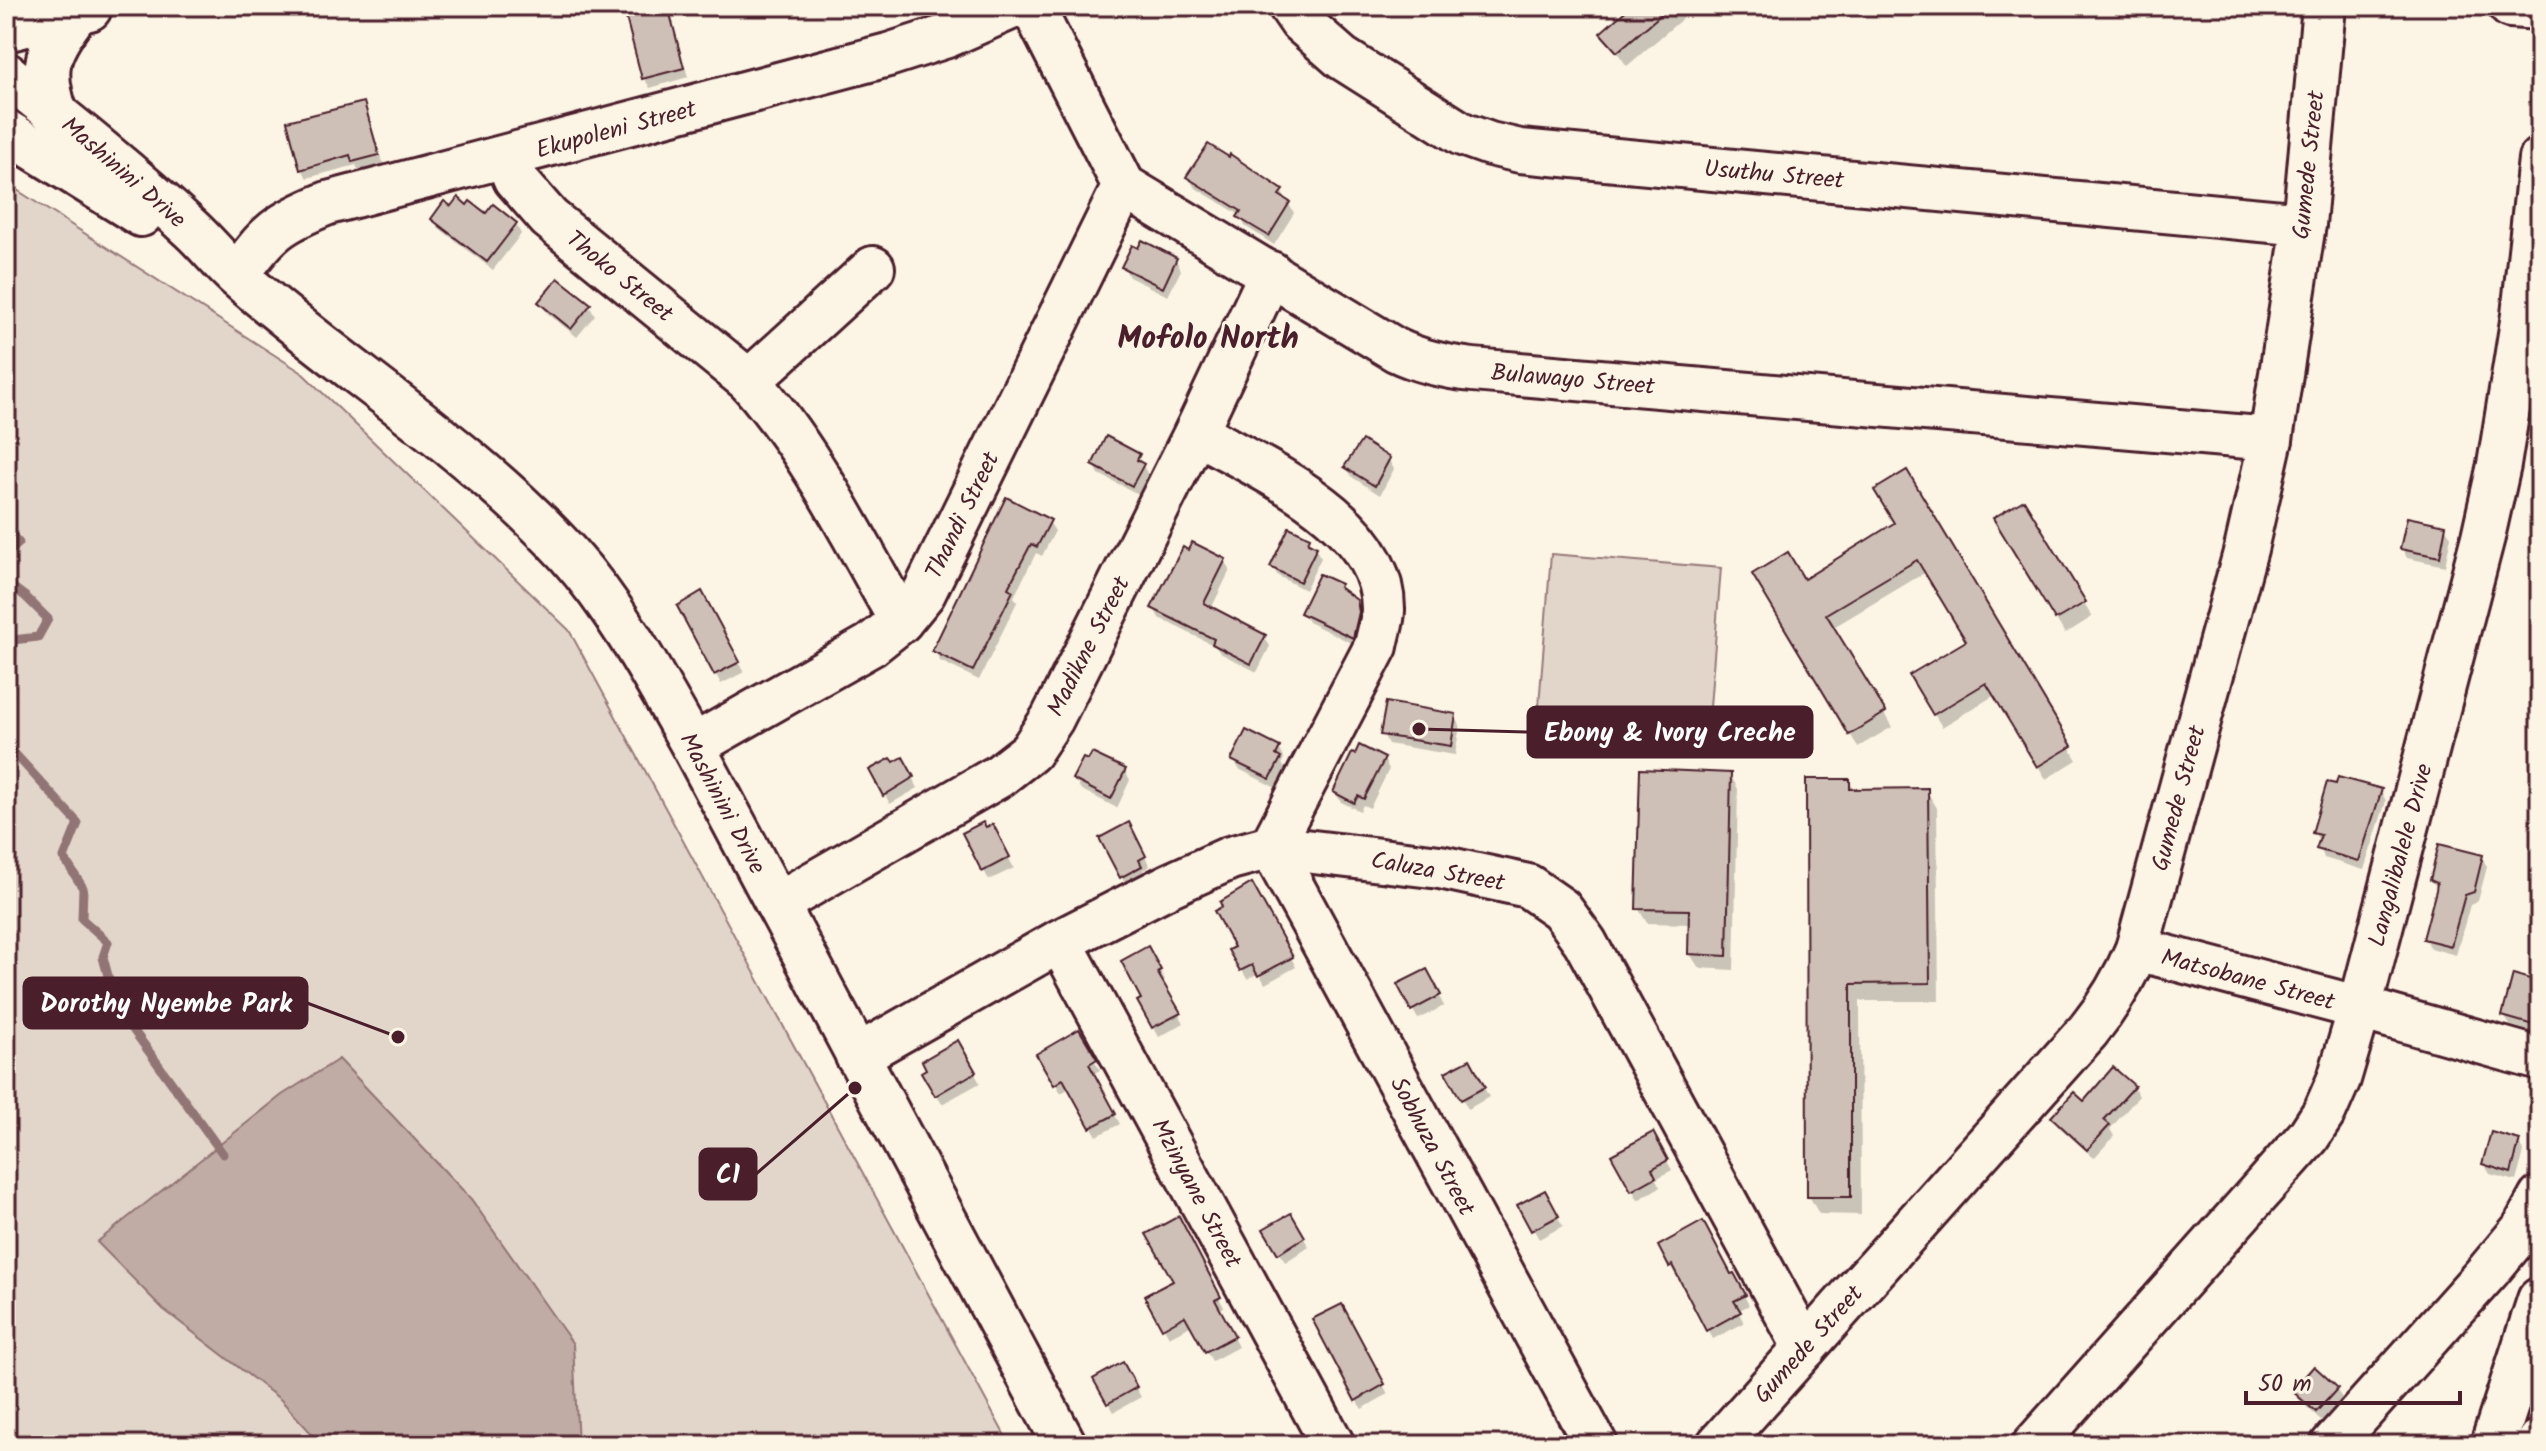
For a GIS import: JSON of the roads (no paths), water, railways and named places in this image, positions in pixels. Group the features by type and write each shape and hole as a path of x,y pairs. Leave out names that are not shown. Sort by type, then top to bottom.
{"main road":[{"path":"6,29 86,8"},
{"path":"55,113 45,81 49,58 61,31 86,8"},
{"path":"2493,1445 2540,1300"}],"street":[{"name":"Ekupoleni Street","path":"237,276 269,234 301,214 328,203 888,55 947,36 1015,6"},
{"path":"1032,6 1124,186"},
{"name":"Usuthu Street","path":"1290,6 1301,22 1342,58 1462,134 1520,151 2304,224"},
{"name":"Gumede Street","path":"1718,1445 2088,1031 2111,1002 2137,949 2246,549 2271,439 2304,224 2324,6"},
{"path":"2510,6 2540,8"},
{"name":"Mashinini Drive","path":"6,74 193,231 237,276"},
{"name":"Mashinini Drive","path":"6,131 237,276 519,506 567,553 601,594 640,651 693,746 1065,1445"},
{"name":"Thoko Street","path":"506,158 515,179 549,218 749,381 776,412 802,448 901,621"},
{"name":"Langalibalele Drive","path":"2034,1445 2308,1137 2325,1111 2339,1079 2480,549 2499,465 2525,302 2540,159"},
{"name":"Bulawayo Street","path":"1124,186 1396,350 1438,366 2271,439"},
{"name":"Thandi Street","path":"693,746 871,645 901,621 924,593 1124,186"},
{"path":"749,381 873,268"},
{"name":"Madikne Street","path":"777,904 999,776 1030,752 1052,719 1196,432 1271,273"},
{"path":"1196,432 1325,507 1352,532 1367,554 1378,581 1383,610 1376,646 1271,847"},
{"name":"Caluza Street","path":"857,1056 1060,941 1194,874 1230,858 1271,847 1440,867 1528,886 1561,909 1585,942 1805,1348"},
{"name":"Sobhuza Street","path":"1271,847 1596,1445"},
{"name":"Mzinyane Street","path":"1060,941 1333,1445"},
{"name":"Matsobane Street","path":"2137,949 2540,1059"},
{"path":"2332,1445 2489,1270 2523,1229 2540,1198"}],"waterway":[{"path":"6,529 19,543 6,555"},
{"path":"6,582 48,619 38,637 13,640 6,736"},
{"path":"6,744 78,823 64,858 83,888 82,919 108,942 103,957 116,1006 223,1154"}],"place":[{"name":"Ebony & Ivory Creche","path":"1419,729"},
{"name":"Dorothy Nyembe Park","path":"398,1037"},
{"name":"C1","path":"855,1088"}],"district":[{"name":"Mofolo North","path":"1208,337"}]}
